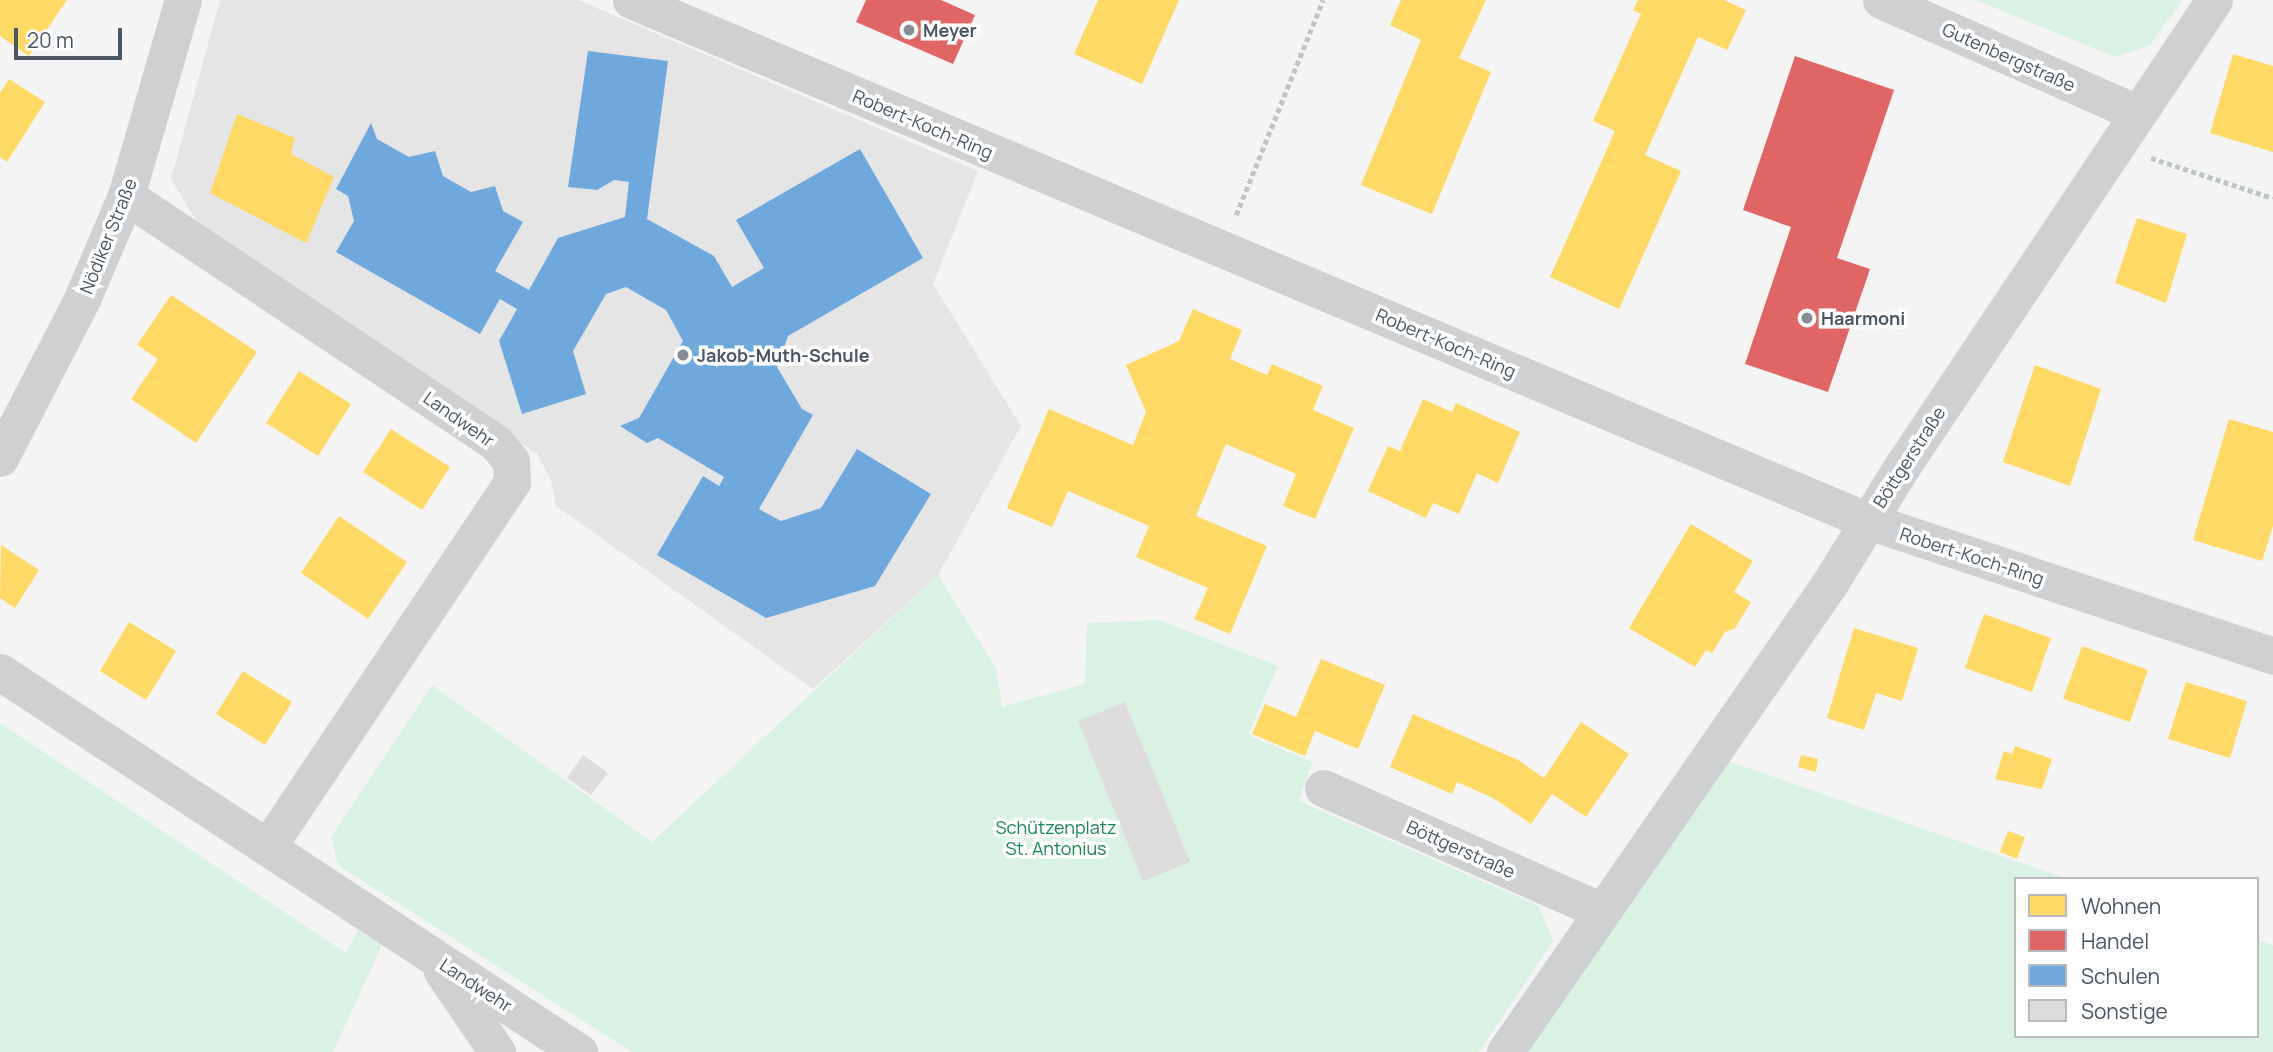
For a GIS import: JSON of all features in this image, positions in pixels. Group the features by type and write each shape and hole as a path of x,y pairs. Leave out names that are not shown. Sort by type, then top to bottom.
{"street":[{"name":"Nödiker Straße","path":"0,458 82,299 125,196 183,0"},
{"name":"Robert-Koch-Ring","path":"631,0 1868,521 2273,656"},
{"name":"Gutenbergstraße","path":"1881,0 2137,113"},
{"name":"Böttgerstraße","path":"1504,1052 1600,910 1830,583 1868,521 2214,0"},
{"name":"Landwehr","path":"125,196 496,443 511,461 512,482 268,847"},
{"name":"Landwehr","path":"0,672 579,1052"},
{"name":"Böttgerstraße","path":"1323,788 1600,910"},
{"path":"431,955 497,1052"}],"path":[{"path":"1223,248 1323,0"},
{"path":"2118,144 2273,198"}],"shaded area":[{"name":"Jakob-Muth-Schule","path":"220,0 578,0 978,171 933,284 1021,426 938,575 813,689 556,506 551,480 537,454 200,227 171,179"}],"green space":[{"path":"1976,0 2183,0 2149,46 2115,57"},
{"name":"Schützenplatz St. Antonius","path":"938,575 996,668 1002,707 1085,684 1087,623 1159,620 1278,666 1248,735 1312,762 1299,801 1539,906 1553,941 1479,1052 632,1052 338,865 331,837 432,685 652,842"},
{"path":"0,723 346,953 358,930 382,945 333,1052 0,1052"},
{"path":"1722,759 2062,877 2014,877 2014,1038 2259,1038 2259,941 2273,945 2273,1052 1527,1052"}],"building: Wohnen":[{"path":"0,0 67,0 29,56 0,36"},
{"path":"1098,0 1179,0 1142,84 1074,54"},
{"path":"1401,0 1486,0 1459,58 1491,72 1432,214 1361,185 1421,40 1390,25"},
{"path":"1638,0 1724,0 1746,10 1727,50 1698,37 1645,155 1681,171 1619,309 1550,277 1615,131 1593,121 1641,14 1633,10"},
{"path":"2233,54 2273,66 2273,152 2210,133"},
{"path":"9,79 45,102 7,162 0,157 0,93"},
{"path":"237,114 295,138 291,154 334,177 306,243 210,193"},
{"path":"2137,218 2187,234 2166,303 2115,283"},
{"path":"171,295 257,352 196,443 131,399 158,359 137,345"},
{"path":"1193,309 1242,330 1230,359 1267,375 1272,364 1323,386 1313,410 1354,428 1315,519 1283,506 1296,474 1226,444 1196,516 1267,546 1230,634 1194,619 1208,588 1136,557 1149,526 1068,491 1052,527 1007,508 1049,409 1133,445 1146,412 1126,365 1179,341"},
{"path":"2035,365 2101,389 2070,486 2003,462"},
{"path":"299,371 351,404 318,456 266,423"},
{"path":"1423,399 1452,412 1456,403 1520,432 1498,483 1477,473 1459,514 1433,503 1426,518 1368,491 1388,446 1400,451"},
{"path":"2229,419 2273,432 2273,526 2262,561 2193,540"},
{"path":"391,429 450,467 422,510 363,472"},
{"path":"339,516 407,562 368,619 301,573"},
{"path":"1691,524 1753,561 1734,592 1751,602 1735,628 1725,632 1712,653 1706,650 1695,667 1629,628"},
{"path":"1,545 39,570 15,608 0,598"},
{"path":"1984,614 2051,638 2032,692 1965,668"},
{"path":"129,622 176,651 146,700 100,671"},
{"path":"1854,628 1918,648 1902,701 1876,693 1864,730 1827,718"},
{"path":"2082,646 2148,670 2130,722 2063,699"},
{"path":"1321,659 1385,685 1358,749 1315,731 1305,756 1252,734 1265,704 1296,717"},
{"path":"243,671 292,702 265,745 216,714"},
{"path":"2186,682 2247,701 2230,758 2168,739"},
{"path":"1413,714 1518,760 1544,778 1581,722 1629,754 1586,817 1552,794 1531,824 1493,798 1457,782 1452,794 1390,767"},
{"path":"2015,746 2052,759 2042,789 1995,779 2004,751 2012,754"},
{"path":"1801,755 1818,759 1816,772 1798,767"},
{"path":"2008,831 2025,837 2017,859 2000,852"}],"building: Handel":[{"path":"866,0 941,0 975,15 953,64 856,22"},
{"path":"1795,56 1894,90 1837,258 1870,269 1828,392 1745,364 1791,227 1743,210"}],"building: Schulen":[{"path":"588,51 668,61 647,219 714,256 732,287 764,268 736,220 860,149 923,258 788,336 777,367 802,409 813,415 759,509 781,521 821,508 857,449 931,494 875,586 766,618 657,555 703,476 719,486 724,477 658,438 647,443 620,426 639,418 683,341 666,310 626,287 606,294 573,351 586,394 522,414 499,341 517,309 500,299 480,334 336,252 354,221 348,196 336,189 371,123 377,139 409,157 435,151 443,176 471,192 495,186 503,211 523,222 495,271 529,290 558,238 625,217 629,182 614,180 597,190 568,187"}],"building: Sonstige":[{"path":"1125,702 1190,862 1143,881 1078,721"},
{"path":"583,755 608,773 591,795 567,778"}],"place":[{"name":"Meyer","path":"909,30"},
{"name":"Haarmoni","path":"1807,318"},
{"name":"Jakob-Muth-Schule","path":"683,355"}]}
